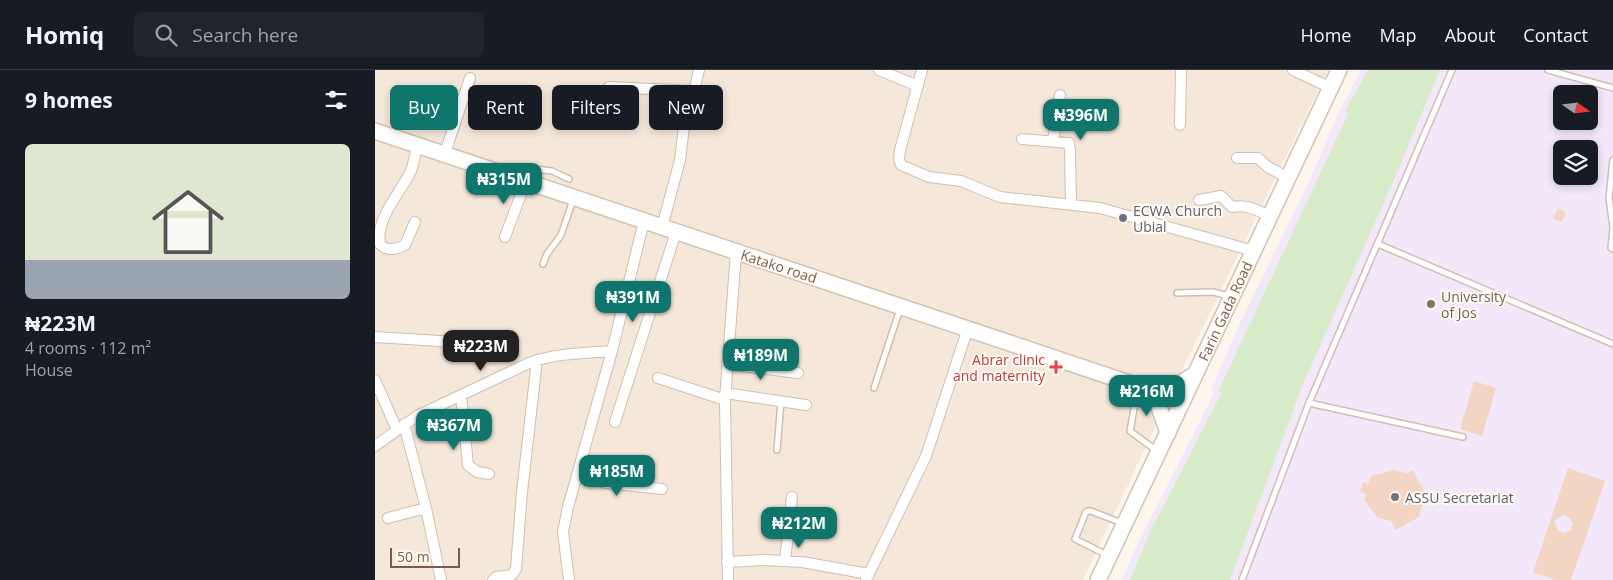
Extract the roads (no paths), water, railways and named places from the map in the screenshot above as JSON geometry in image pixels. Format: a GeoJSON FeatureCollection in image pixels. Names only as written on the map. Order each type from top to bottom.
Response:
{"type":"FeatureCollection","features":[{"type":"Feature","properties":{"kind":"street"},"geometry":{"type":"LineString","coordinates":[[695,85],[699,70]]}},
{"type":"Feature","properties":{"kind":"street"},"geometry":{"type":"LineString","coordinates":[[879,70],[918,86]]}},
{"type":"Feature","properties":{"kind":"street"},"geometry":{"type":"LineString","coordinates":[[922,70],[900,150],[899,160],[901,166],[929,178],[961,181],[1000,198],[1100,208],[1142,218],[1253,251]]}},
{"type":"Feature","properties":{"kind":"street"},"geometry":{"type":"LineString","coordinates":[[1181,70],[1181,125]]}},
{"type":"Feature","properties":{"kind":"street"},"geometry":{"type":"LineString","coordinates":[[1293,70],[1331,88]]}},
{"type":"Feature","properties":{"kind":"street","name":"Farin Gada Road"},"geometry":{"type":"LineString","coordinates":[[1099,580],[1339,70]]}},
{"type":"Feature","properties":{"kind":"street"},"geometry":{"type":"LineString","coordinates":[[445,153],[470,78]]}},
{"type":"Feature","properties":{"kind":"street"},"geometry":{"type":"LineString","coordinates":[[1053,141],[1060,95]]}},
{"type":"Feature","properties":{"kind":"street"},"geometry":{"type":"LineString","coordinates":[[615,422],[669,230],[683,130]]}},
{"type":"Feature","properties":{"kind":"street","name":"Katako road"},"geometry":{"type":"LineString","coordinates":[[375,131],[1183,401]]}},
{"type":"Feature","properties":{"kind":"street"},"geometry":{"type":"LineString","coordinates":[[1022,139],[1069,143],[1071,150],[1071,204]]}},
{"type":"Feature","properties":{"kind":"street"},"geometry":{"type":"LineString","coordinates":[[415,222],[405,245],[393,250],[382,247],[375,237],[375,226],[378,217],[410,172],[418,144]]}},
{"type":"Feature","properties":{"kind":"street"},"geometry":{"type":"LineString","coordinates":[[1237,158],[1258,158],[1268,167],[1288,178]]}},
{"type":"Feature","properties":{"kind":"street"},"geometry":{"type":"LineString","coordinates":[[505,237],[526,181]]}},
{"type":"Feature","properties":{"kind":"street"},"geometry":{"type":"LineString","coordinates":[[1199,200],[1221,196],[1232,207],[1247,206],[1271,216]]}},
{"type":"Feature","properties":{"kind":"street"},"geometry":{"type":"LineString","coordinates":[[569,580],[563,532],[568,507],[612,351],[644,221]]}},
{"type":"Feature","properties":{"kind":"street"},"geometry":{"type":"LineString","coordinates":[[728,580],[725,397],[736,252]]}},
{"type":"Feature","properties":{"kind":"street"},"geometry":{"type":"LineString","coordinates":[[727,562],[802,562],[867,577],[926,456],[968,328]]}},
{"type":"Feature","properties":{"kind":"street"},"geometry":{"type":"LineString","coordinates":[[375,337],[456,342]]}},
{"type":"Feature","properties":{"kind":"street"},"geometry":{"type":"LineString","coordinates":[[375,444],[400,427],[461,395],[537,360],[568,354],[612,351]]}},
{"type":"Feature","properties":{"kind":"street"},"geometry":{"type":"LineString","coordinates":[[493,580],[497,577],[512,575],[516,569],[522,492],[537,360]]}},
{"type":"Feature","properties":{"kind":"street"},"geometry":{"type":"LineString","coordinates":[[727,364],[798,373]]}},
{"type":"Feature","properties":{"kind":"street"},"geometry":{"type":"LineString","coordinates":[[1168,433],[1159,407],[1149,390],[1181,383],[1195,374]]}},
{"type":"Feature","properties":{"kind":"street"},"geometry":{"type":"LineString","coordinates":[[658,378],[725,397],[781,401],[805,405]]}},
{"type":"Feature","properties":{"kind":"street"},"geometry":{"type":"LineString","coordinates":[[375,380],[400,427],[426,508],[441,580]]}},
{"type":"Feature","properties":{"kind":"street"},"geometry":{"type":"LineString","coordinates":[[461,395],[468,465],[477,472],[489,474]]}},
{"type":"Feature","properties":{"kind":"street"},"geometry":{"type":"LineString","coordinates":[[577,475],[606,483],[662,489]]}},
{"type":"Feature","properties":{"kind":"street"},"geometry":{"type":"LineString","coordinates":[[785,561],[792,497]]}},
{"type":"Feature","properties":{"kind":"street"},"geometry":{"type":"LineString","coordinates":[[388,518],[426,508]]}},
{"type":"Feature","properties":{"kind":"lane"},"geometry":{"type":"LineString","coordinates":[[1242,580],[1309,403],[1452,70]]}},
{"type":"Feature","properties":{"kind":"lane"},"geometry":{"type":"LineString","coordinates":[[1548,70],[1613,88]]}},
{"type":"Feature","properties":{"kind":"lane"},"geometry":{"type":"LineString","coordinates":[[1613,160],[1609,198],[1613,228],[1611,248],[1613,248]]}},
{"type":"Feature","properties":{"kind":"lane"},"geometry":{"type":"LineString","coordinates":[[526,181],[528,173],[534,169],[552,172],[569,179]]}},
{"type":"Feature","properties":{"kind":"lane"},"geometry":{"type":"LineString","coordinates":[[543,264],[547,254],[561,235],[573,197]]}},
{"type":"Feature","properties":{"kind":"lane"},"geometry":{"type":"LineString","coordinates":[[1378,244],[1613,344]]}},
{"type":"Feature","properties":{"kind":"lane"},"geometry":{"type":"LineString","coordinates":[[1177,293],[1213,292],[1232,297]]}},
{"type":"Feature","properties":{"kind":"lane"},"geometry":{"type":"LineString","coordinates":[[874,388],[901,306]]}},
{"type":"Feature","properties":{"kind":"lane"},"geometry":{"type":"LineString","coordinates":[[1149,390],[1130,431],[1159,452]]}},
{"type":"Feature","properties":{"kind":"lane"},"geometry":{"type":"LineString","coordinates":[[777,450],[781,401]]}},
{"type":"Feature","properties":{"kind":"lane"},"geometry":{"type":"LineString","coordinates":[[1309,403],[1463,437]]}},
{"type":"Feature","properties":{"kind":"lane"},"geometry":{"type":"LineString","coordinates":[[1110,556],[1075,539],[1086,512],[1088,510],[1125,524]]}},
{"type":"Feature","properties":{"kind":"place","name":"ECWA Church Ubial"},"geometry":{"type":"Point","coordinates":[1123,218]}},
{"type":"Feature","properties":{"kind":"place","name":"University of Jos"},"geometry":{"type":"Point","coordinates":[1431,304]}},
{"type":"Feature","properties":{"kind":"place","name":"Abrar clinic and maternity"},"geometry":{"type":"Point","coordinates":[1056,367]}},
{"type":"Feature","properties":{"kind":"place","name":"ASSU Secretariat"},"geometry":{"type":"Point","coordinates":[1395,497]}}]}
